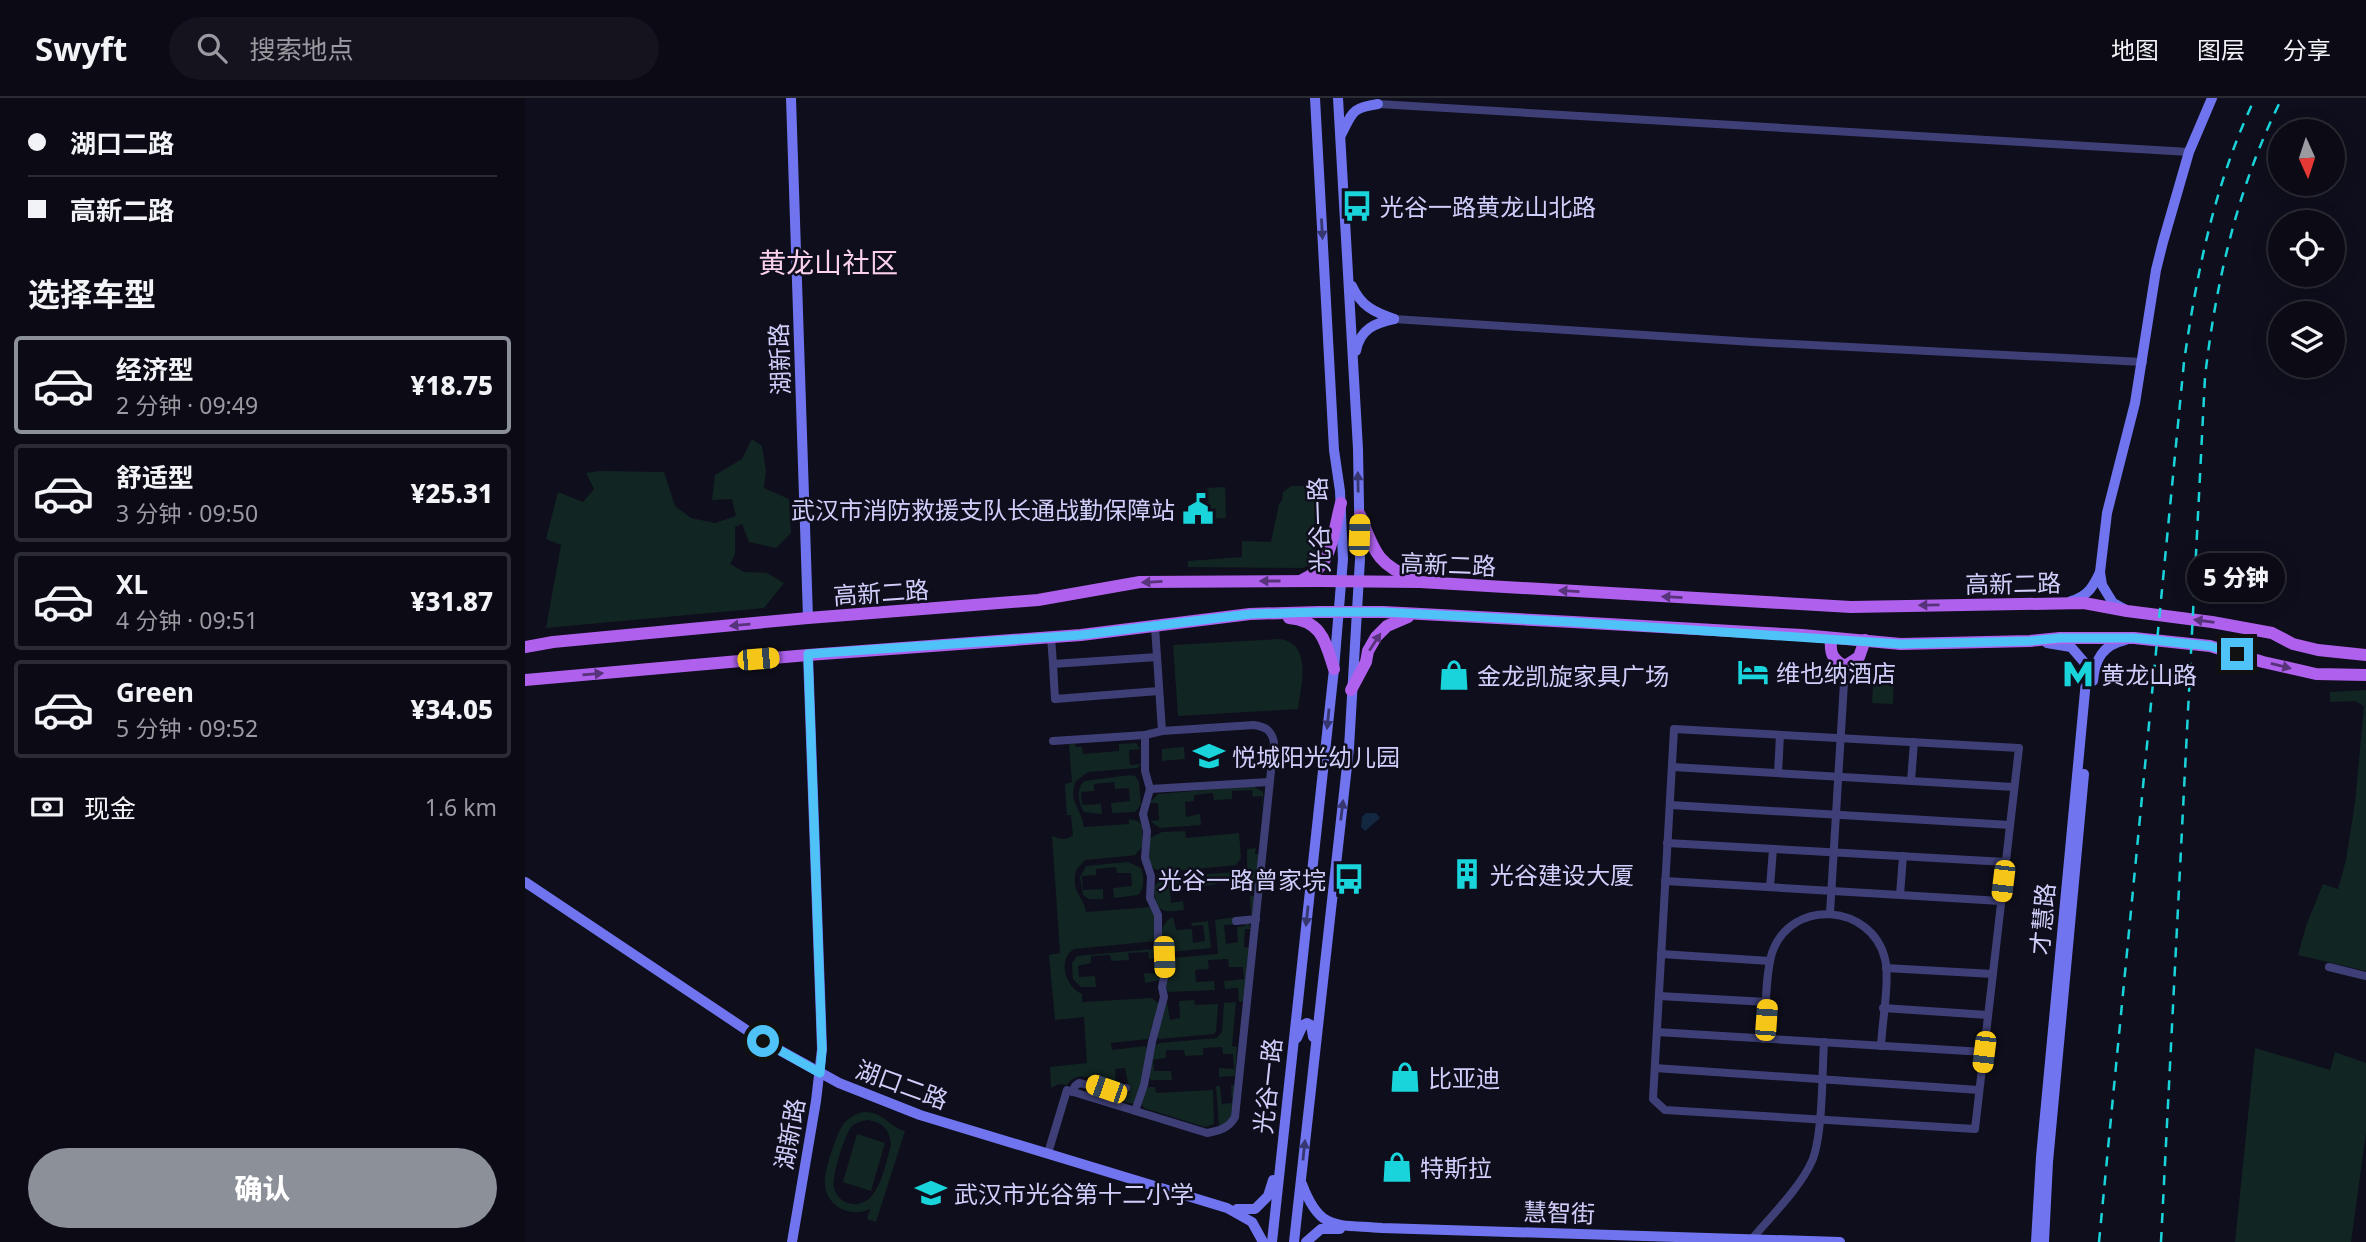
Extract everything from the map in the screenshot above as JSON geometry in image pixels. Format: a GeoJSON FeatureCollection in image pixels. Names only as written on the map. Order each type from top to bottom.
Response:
{"type":"FeatureCollection","features":[{"type":"Feature","properties":{"kind":"main road"},"geometry":{"type":"LineString","coordinates":[[1298,581],[1314,575],[1324,562],[1341,503]]}},
{"type":"Feature","properties":{"kind":"main road"},"geometry":{"type":"LineString","coordinates":[[1360,515],[1377,556],[1385,565],[1420,582]]}},
{"type":"Feature","properties":{"kind":"main road","name":"高新二路"},"geometry":{"type":"LineString","coordinates":[[525,647],[553,642],[808,618],[1038,600],[1140,582],[1360,581],[1420,582],[1822,606],[2084,603],[2272,633],[2293,644],[2318,650],[2366,655]]}},
{"type":"Feature","properties":{"kind":"main road","name":"高新二路"},"geometry":{"type":"LineString","coordinates":[[525,680],[808,654],[1051,637],[1250,614],[1339,612],[1418,614],[1924,644],[2060,638],[2134,638],[2210,646],[2316,674],[2366,675]]}},
{"type":"Feature","properties":{"kind":"main road"},"geometry":{"type":"LineString","coordinates":[[1250,614],[1300,619],[1314,627],[1324,638],[1334,669]]}},
{"type":"Feature","properties":{"kind":"main road"},"geometry":{"type":"LineString","coordinates":[[1351,690],[1376,637],[1398,620],[1418,614]]}},
{"type":"Feature","properties":{"kind":"main road"},"geometry":{"type":"LineString","coordinates":[[1831,638],[1831,655],[1845,666],[1859,657],[1865,640]]}},
{"type":"Feature","properties":{"kind":"street","name":"湖新路"},"geometry":{"type":"LineString","coordinates":[[791,98],[808,618]]}},
{"type":"Feature","properties":{"kind":"street","name":"光谷一路"},"geometry":{"type":"LineString","coordinates":[[1272,1242],[1334,669],[1343,559],[1341,503],[1334,450],[1315,98]]}},
{"type":"Feature","properties":{"kind":"street","name":"光谷一路"},"geometry":{"type":"LineString","coordinates":[[1294,1242],[1349,748],[1360,581],[1360,515],[1338,98]]}},
{"type":"Feature","properties":{"kind":"street"},"geometry":{"type":"LineString","coordinates":[[1355,98],[1378,104],[2189,152]]}},
{"type":"Feature","properties":{"kind":"street"},"geometry":{"type":"LineString","coordinates":[[2060,604],[2082,597],[2092,588],[2099,572],[2107,513],[2130,427],[2143,362],[2156,270],[2189,152],[2211,98]]}},
{"type":"Feature","properties":{"kind":"street"},"geometry":{"type":"LineString","coordinates":[[1340,137],[1352,112],[1359,107],[1378,104]]}},
{"type":"Feature","properties":{"kind":"street"},"geometry":{"type":"LineString","coordinates":[[1349,280],[1364,305],[1374,312],[1394,319]]}},
{"type":"Feature","properties":{"kind":"street"},"geometry":{"type":"LineString","coordinates":[[1353,364],[1357,343],[1364,331],[1375,323],[1394,319],[1767,343],[2143,362]]}},
{"type":"Feature","properties":{"kind":"street"},"geometry":{"type":"LineString","coordinates":[[2099,572],[2104,591],[2113,603],[2127,611]]}},
{"type":"Feature","properties":{"kind":"street"},"geometry":{"type":"LineString","coordinates":[[1155,627],[1162,731]]}},
{"type":"Feature","properties":{"kind":"street"},"geometry":{"type":"LineString","coordinates":[[1051,637],[1055,699],[1159,691]]}},
{"type":"Feature","properties":{"kind":"street","name":"才慧路"},"geometry":{"type":"LineString","coordinates":[[2044,1242],[2048,1162],[2093,672],[2106,647],[2134,638]]}},
{"type":"Feature","properties":{"kind":"street","name":"才慧路"},"geometry":{"type":"LineString","coordinates":[[2030,641],[2071,647],[2084,662],[2087,670],[2041,1157],[2036,1242]]}},
{"type":"Feature","properties":{"kind":"street","name":"湖新路"},"geometry":{"type":"LineString","coordinates":[[792,1242],[822,1049],[808,654]]}},
{"type":"Feature","properties":{"kind":"street"},"geometry":{"type":"LineString","coordinates":[[1053,664],[1157,657]]}},
{"type":"Feature","properties":{"kind":"street"},"geometry":{"type":"LineString","coordinates":[[1831,913],[1845,666]]}},
{"type":"Feature","properties":{"kind":"street"},"geometry":{"type":"LineString","coordinates":[[1048,1153],[1067,1090],[1207,1133],[1231,1124],[1235,1117],[1274,742],[1272,733],[1265,727],[1254,725],[1053,741]]}},
{"type":"Feature","properties":{"kind":"street"},"geometry":{"type":"LineString","coordinates":[[1674,729],[1841,738],[2019,748],[1975,1129],[1665,1110],[1653,1099],[1674,729]]}},
{"type":"Feature","properties":{"kind":"street"},"geometry":{"type":"LineString","coordinates":[[1135,1111],[1144,1085],[1164,997],[1162,987],[1165,973],[1164,957],[1158,946],[1158,915],[1150,898],[1151,876],[1145,858],[1147,831],[1143,814],[1150,789],[1145,771],[1145,735]]}},
{"type":"Feature","properties":{"kind":"street"},"geometry":{"type":"LineString","coordinates":[[1777,773],[1780,735]]}},
{"type":"Feature","properties":{"kind":"street"},"geometry":{"type":"LineString","coordinates":[[1911,781],[1914,742]]}},
{"type":"Feature","properties":{"kind":"street"},"geometry":{"type":"LineString","coordinates":[[1672,767],[2014,787]]}},
{"type":"Feature","properties":{"kind":"street"},"geometry":{"type":"LineString","coordinates":[[1150,789],[1269,782]]}},
{"type":"Feature","properties":{"kind":"street"},"geometry":{"type":"LineString","coordinates":[[1669,805],[2010,825]]}},
{"type":"Feature","properties":{"kind":"street"},"geometry":{"type":"LineString","coordinates":[[1667,843],[2006,862]]}},
{"type":"Feature","properties":{"kind":"street"},"geometry":{"type":"LineString","coordinates":[[1770,887],[1773,849]]}},
{"type":"Feature","properties":{"kind":"street"},"geometry":{"type":"LineString","coordinates":[[1900,895],[1903,856]]}},
{"type":"Feature","properties":{"kind":"street"},"geometry":{"type":"LineString","coordinates":[[1665,881],[2001,901]]}},
{"type":"Feature","properties":{"kind":"street","name":"湖口二路"},"geometry":{"type":"LineString","coordinates":[[525,882],[724,1016],[820,1073],[885,1103],[1227,1208]]}},
{"type":"Feature","properties":{"kind":"street"},"geometry":{"type":"LineString","coordinates":[[1764,1039],[1770,961],[1777,943],[1793,925],[1814,915],[1831,913],[1849,917],[1870,931],[1882,951],[1886,968],[1881,1045]]}},
{"type":"Feature","properties":{"kind":"street"},"geometry":{"type":"LineString","coordinates":[[1236,920],[1256,919]]}},
{"type":"Feature","properties":{"kind":"street"},"geometry":{"type":"LineString","coordinates":[[1661,954],[1770,961]]}},
{"type":"Feature","properties":{"kind":"street"},"geometry":{"type":"LineString","coordinates":[[2329,967],[2366,976]]}},
{"type":"Feature","properties":{"kind":"street"},"geometry":{"type":"LineString","coordinates":[[1886,968],[1993,974]]}},
{"type":"Feature","properties":{"kind":"street"},"geometry":{"type":"LineString","coordinates":[[1659,996],[1767,1002]]}},
{"type":"Feature","properties":{"kind":"street"},"geometry":{"type":"LineString","coordinates":[[1883,1008],[1988,1015]]}},
{"type":"Feature","properties":{"kind":"street"},"geometry":{"type":"LineString","coordinates":[[1291,1056],[1298,1034],[1307,1023],[1311,1026],[1315,1057]]}},
{"type":"Feature","properties":{"kind":"street"},"geometry":{"type":"LineString","coordinates":[[1657,1032],[1984,1052]]}},
{"type":"Feature","properties":{"kind":"street"},"geometry":{"type":"LineString","coordinates":[[1752,1239],[1808,1167],[1815,1149],[1824,1042]]}},
{"type":"Feature","properties":{"kind":"street"},"geometry":{"type":"LineString","coordinates":[[1655,1068],[1979,1090]]}},
{"type":"Feature","properties":{"kind":"street"},"geometry":{"type":"LineString","coordinates":[[1072,1092],[1079,1083],[1106,1089],[1126,1088]]}},
{"type":"Feature","properties":{"kind":"street"},"geometry":{"type":"LineString","coordinates":[[1227,1208],[1255,1209],[1263,1202],[1268,1196],[1280,1158]]}},
{"type":"Feature","properties":{"kind":"street","name":"慧智街"},"geometry":{"type":"LineString","coordinates":[[1301,1181],[1314,1211],[1327,1222],[1339,1224],[1382,1228],[1840,1242]]}},
{"type":"Feature","properties":{"kind":"street"},"geometry":{"type":"LineString","coordinates":[[1227,1208],[1252,1222],[1263,1242]]}},
{"type":"Feature","properties":{"kind":"street","name":"慧智街"},"geometry":{"type":"LineString","coordinates":[[1305,1242],[1316,1232],[1327,1229],[1695,1242]]}},
{"type":"Feature","properties":{"kind":"green space"},"geometry":{"type":"Polygon","coordinates":[[[752,439],[762,446],[766,470],[764,488],[789,499],[791,533],[776,548],[749,542],[742,524],[735,527],[735,554],[730,564],[744,572],[767,573],[784,583],[764,608],[546,628],[561,545],[546,539],[558,492],[583,502],[594,489],[586,473],[664,472],[675,506],[691,518],[715,523],[736,516],[732,499],[712,500],[715,475],[742,459],[752,439]]]}},
{"type":"Feature","properties":{"kind":"green space"},"geometry":{"type":"Polygon","coordinates":[[[1291,486],[1319,486],[1322,549],[1317,559],[1302,568],[1188,567],[1188,561],[1242,557],[1242,541],[1271,542],[1283,492],[1291,486]]]}},
{"type":"Feature","properties":{"kind":"green space"},"geometry":{"type":"Polygon","coordinates":[[[1225,487],[1226,518],[1208,519],[1207,488],[1225,487]]]}},
{"type":"Feature","properties":{"kind":"green space"},"geometry":{"type":"Polygon","coordinates":[[[1280,639],[1290,642],[1301,657],[1303,667],[1298,709],[1178,716],[1173,645],[1280,639]]]}},
{"type":"Feature","properties":{"kind":"green space"},"geometry":{"type":"Polygon","coordinates":[[[1874,669],[1894,670],[1893,704],[1872,703],[1874,669]]]}},
{"type":"Feature","properties":{"kind":"green space"},"geometry":{"type":"Polygon","coordinates":[[[2366,690],[2366,971],[2298,955],[2323,884],[2338,889],[2346,860],[2355,803],[2364,706],[2355,701],[2330,702],[2330,692],[2366,690]]]}},
{"type":"Feature","properties":{"kind":"green space"},"geometry":{"type":"Polygon","coordinates":[[[1136,743],[1140,749],[1129,750],[1130,765],[1141,764],[1137,768],[1088,772],[1076,781],[1073,795],[1084,827],[1129,824],[1129,819],[1138,821],[1142,826],[1142,847],[1135,855],[1085,860],[1076,870],[1075,884],[1086,912],[1152,907],[1156,941],[1074,949],[1065,966],[1065,973],[1071,985],[1082,994],[1082,1002],[1152,998],[1159,1004],[1148,1039],[1111,1043],[1112,1050],[1145,1046],[1148,1050],[1141,1084],[1134,1103],[1131,1103],[1119,1100],[1113,1094],[1130,1092],[1125,1068],[1115,1069],[1116,1084],[1077,1077],[1067,1085],[1059,1084],[1051,1088],[1050,1067],[1087,1063],[1084,1017],[1055,1020],[1049,955],[1060,953],[1052,836],[1063,839],[1073,835],[1071,815],[1067,815],[1065,784],[1072,782],[1069,744],[1082,747],[1083,754],[1119,751],[1119,744],[1136,743]]]}},
{"type":"Feature","properties":{"kind":"green space"},"geometry":{"type":"Polygon","coordinates":[[[1184,747],[1185,759],[1162,761],[1162,749],[1184,747]]]}},
{"type":"Feature","properties":{"kind":"green space"},"geometry":{"type":"Polygon","coordinates":[[[1135,776],[1139,782],[1141,805],[1135,812],[1112,813],[1111,803],[1130,801],[1129,788],[1115,789],[1114,782],[1094,784],[1094,791],[1081,792],[1082,805],[1101,804],[1102,814],[1084,812],[1079,796],[1084,781],[1135,776]]]}},
{"type":"Feature","properties":{"kind":"green space"},"geometry":{"type":"Polygon","coordinates":[[[1253,786],[1263,792],[1263,811],[1262,796],[1253,797],[1252,790],[1232,791],[1232,799],[1214,800],[1213,793],[1194,795],[1194,801],[1185,802],[1186,817],[1200,814],[1201,825],[1160,828],[1150,821],[1159,820],[1158,803],[1149,803],[1158,794],[1253,786]]]}},
{"type":"Feature","properties":{"kind":"green space"},"geometry":{"type":"Polygon","coordinates":[[[1185,831],[1186,838],[1239,833],[1241,858],[1236,865],[1166,872],[1154,869],[1149,862],[1150,838],[1162,832],[1185,831]]]}},
{"type":"Feature","properties":{"kind":"green space"},"geometry":{"type":"Polygon","coordinates":[[[1256,848],[1255,854],[1259,854],[1253,914],[1251,915],[1250,896],[1254,896],[1253,882],[1244,883],[1243,877],[1217,879],[1217,884],[1200,887],[1199,880],[1179,881],[1179,887],[1170,888],[1171,903],[1183,901],[1184,910],[1165,911],[1158,906],[1154,888],[1161,878],[1247,871],[1247,849],[1256,848]]]}},
{"type":"Feature","properties":{"kind":"green space"},"geometry":{"type":"Polygon","coordinates":[[[1128,862],[1141,868],[1143,882],[1138,895],[1114,898],[1113,888],[1132,886],[1131,873],[1117,873],[1116,867],[1096,869],[1096,875],[1082,876],[1083,890],[1103,889],[1103,899],[1089,899],[1083,895],[1080,877],[1086,866],[1128,862]]]}},
{"type":"Feature","properties":{"kind":"green space"},"geometry":{"type":"Polygon","coordinates":[[[1173,917],[1176,930],[1192,929],[1193,943],[1205,941],[1203,925],[1192,926],[1191,923],[1208,921],[1211,948],[1170,952],[1163,944],[1161,934],[1165,924],[1173,917]]]}},
{"type":"Feature","properties":{"kind":"green space"},"geometry":{"type":"Polygon","coordinates":[[[1235,917],[1236,924],[1224,925],[1226,944],[1238,942],[1237,927],[1245,926],[1244,923],[1249,924],[1251,929],[1245,929],[1244,947],[1250,948],[1245,1001],[1239,1002],[1238,988],[1225,989],[1224,981],[1244,979],[1243,967],[1229,967],[1228,959],[1208,960],[1209,969],[1195,970],[1196,982],[1214,981],[1215,990],[1168,992],[1166,986],[1170,958],[1218,954],[1215,920],[1235,917]]]}},
{"type":"Feature","properties":{"kind":"green space"},"geometry":{"type":"Polygon","coordinates":[[[1154,949],[1160,954],[1160,980],[1145,983],[1144,973],[1159,974],[1158,959],[1149,959],[1148,952],[1128,953],[1129,960],[1111,961],[1110,955],[1091,956],[1091,963],[1078,966],[1079,977],[1095,976],[1096,987],[1081,987],[1073,979],[1072,963],[1077,956],[1154,949]]]}},
{"type":"Feature","properties":{"kind":"green space"},"geometry":{"type":"Polygon","coordinates":[[[1194,1000],[1195,1005],[1218,1004],[1214,1034],[1159,1039],[1157,1037],[1167,1002],[1170,1020],[1180,1018],[1179,1001],[1194,1000]]]}},
{"type":"Feature","properties":{"kind":"green space"},"geometry":{"type":"Polygon","coordinates":[[[1236,1002],[1232,1046],[1237,1047],[1235,1076],[1219,1077],[1219,1068],[1234,1069],[1233,1054],[1223,1054],[1222,1047],[1203,1048],[1203,1055],[1185,1056],[1184,1050],[1166,1050],[1166,1058],[1153,1060],[1154,1071],[1171,1071],[1172,1080],[1151,1080],[1149,1077],[1155,1045],[1217,1038],[1222,1032],[1224,1003],[1236,1002]]]}},
{"type":"Feature","properties":{"kind":"green space"},"geometry":{"type":"Polygon","coordinates":[[[2255,1048],[2330,1070],[2335,1052],[2366,1063],[2366,1133],[2351,1242],[2235,1242],[2255,1048]]]}},
{"type":"Feature","properties":{"kind":"green space"},"geometry":{"type":"Polygon","coordinates":[[[1231,1085],[1235,1085],[1233,1116],[1230,1122],[1219,1126],[1216,1086],[1220,1086],[1222,1104],[1232,1103],[1231,1085]]]}},
{"type":"Feature","properties":{"kind":"green space"},"geometry":{"type":"Polygon","coordinates":[[[1155,1087],[1156,1093],[1213,1090],[1214,1124],[1205,1127],[1144,1108],[1141,1103],[1145,1090],[1155,1087]]]}},
{"type":"Feature","properties":{"kind":"green space"},"geometry":{"type":"Polygon","coordinates":[[[863,1112],[876,1114],[905,1131],[876,1222],[867,1219],[870,1209],[855,1212],[835,1205],[825,1185],[828,1162],[841,1128],[853,1116],[863,1112]],[[863,1121],[852,1126],[839,1156],[834,1188],[839,1197],[848,1203],[867,1201],[879,1185],[886,1164],[891,1145],[889,1135],[884,1127],[872,1121],[863,1121]]]}},
{"type":"Feature","properties":{"kind":"green space"},"geometry":{"type":"Polygon","coordinates":[[[857,1134],[885,1143],[871,1191],[843,1182],[857,1134]]]}},
{"type":"Feature","properties":{"kind":"water"},"geometry":{"type":"Polygon","coordinates":[[[1366,813],[1376,813],[1380,818],[1365,831],[1361,827],[1362,817],[1366,813]]]}},
{"type":"Feature","properties":{"kind":"railway"},"geometry":{"type":"LineString","coordinates":[[2099,1242],[2184,362],[2209,227],[2229,162],[2255,98]]}},
{"type":"Feature","properties":{"kind":"railway"},"geometry":{"type":"LineString","coordinates":[[2161,1242],[2205,377],[2215,305],[2231,234],[2253,165],[2282,98]]}},
{"type":"Feature","properties":{"kind":"place","name":"光谷一路黄龙山北路"},"geometry":{"type":"Point","coordinates":[1357,206]}},
{"type":"Feature","properties":{"kind":"place","name":"武汉市消防救援支队长通战勤保障站"},"geometry":{"type":"Point","coordinates":[1198,509]}},
{"type":"Feature","properties":{"kind":"place","name":"维也纳酒店"},"geometry":{"type":"Point","coordinates":[1753,672]}},
{"type":"Feature","properties":{"kind":"place","name":"黄龙山路"},"geometry":{"type":"Point","coordinates":[2078,674]}},
{"type":"Feature","properties":{"kind":"place","name":"金龙凯旋家具广场"},"geometry":{"type":"Point","coordinates":[1454,675]}},
{"type":"Feature","properties":{"kind":"place","name":"悦城阳光幼儿园"},"geometry":{"type":"Point","coordinates":[1209,756]}},
{"type":"Feature","properties":{"kind":"place","name":"光谷建设大厦"},"geometry":{"type":"Point","coordinates":[1467,874]}},
{"type":"Feature","properties":{"kind":"place","name":"光谷一路曾家垸"},"geometry":{"type":"Point","coordinates":[1349,879]}},
{"type":"Feature","properties":{"kind":"place","name":"比亚迪"},"geometry":{"type":"Point","coordinates":[1405,1077]}},
{"type":"Feature","properties":{"kind":"place","name":"特斯拉"},"geometry":{"type":"Point","coordinates":[1397,1167]}},
{"type":"Feature","properties":{"kind":"place","name":"武汉市光谷第十二小学"},"geometry":{"type":"Point","coordinates":[931,1193]}},
{"type":"Feature","properties":{"kind":"district","name":"黄龙山社区"},"geometry":{"type":"Point","coordinates":[828,262]}},
{"type":"Feature","properties":{"kind":"route"},"geometry":{"type":"LineString","coordinates":[[763,1041],[820,1073],[822,1049],[808,654],[1081,635],[1250,614],[1319,612],[1383,612],[1573,622],[1802,635],[1901,644],[2134,638],[2210,646],[2237,654]]}}]}
